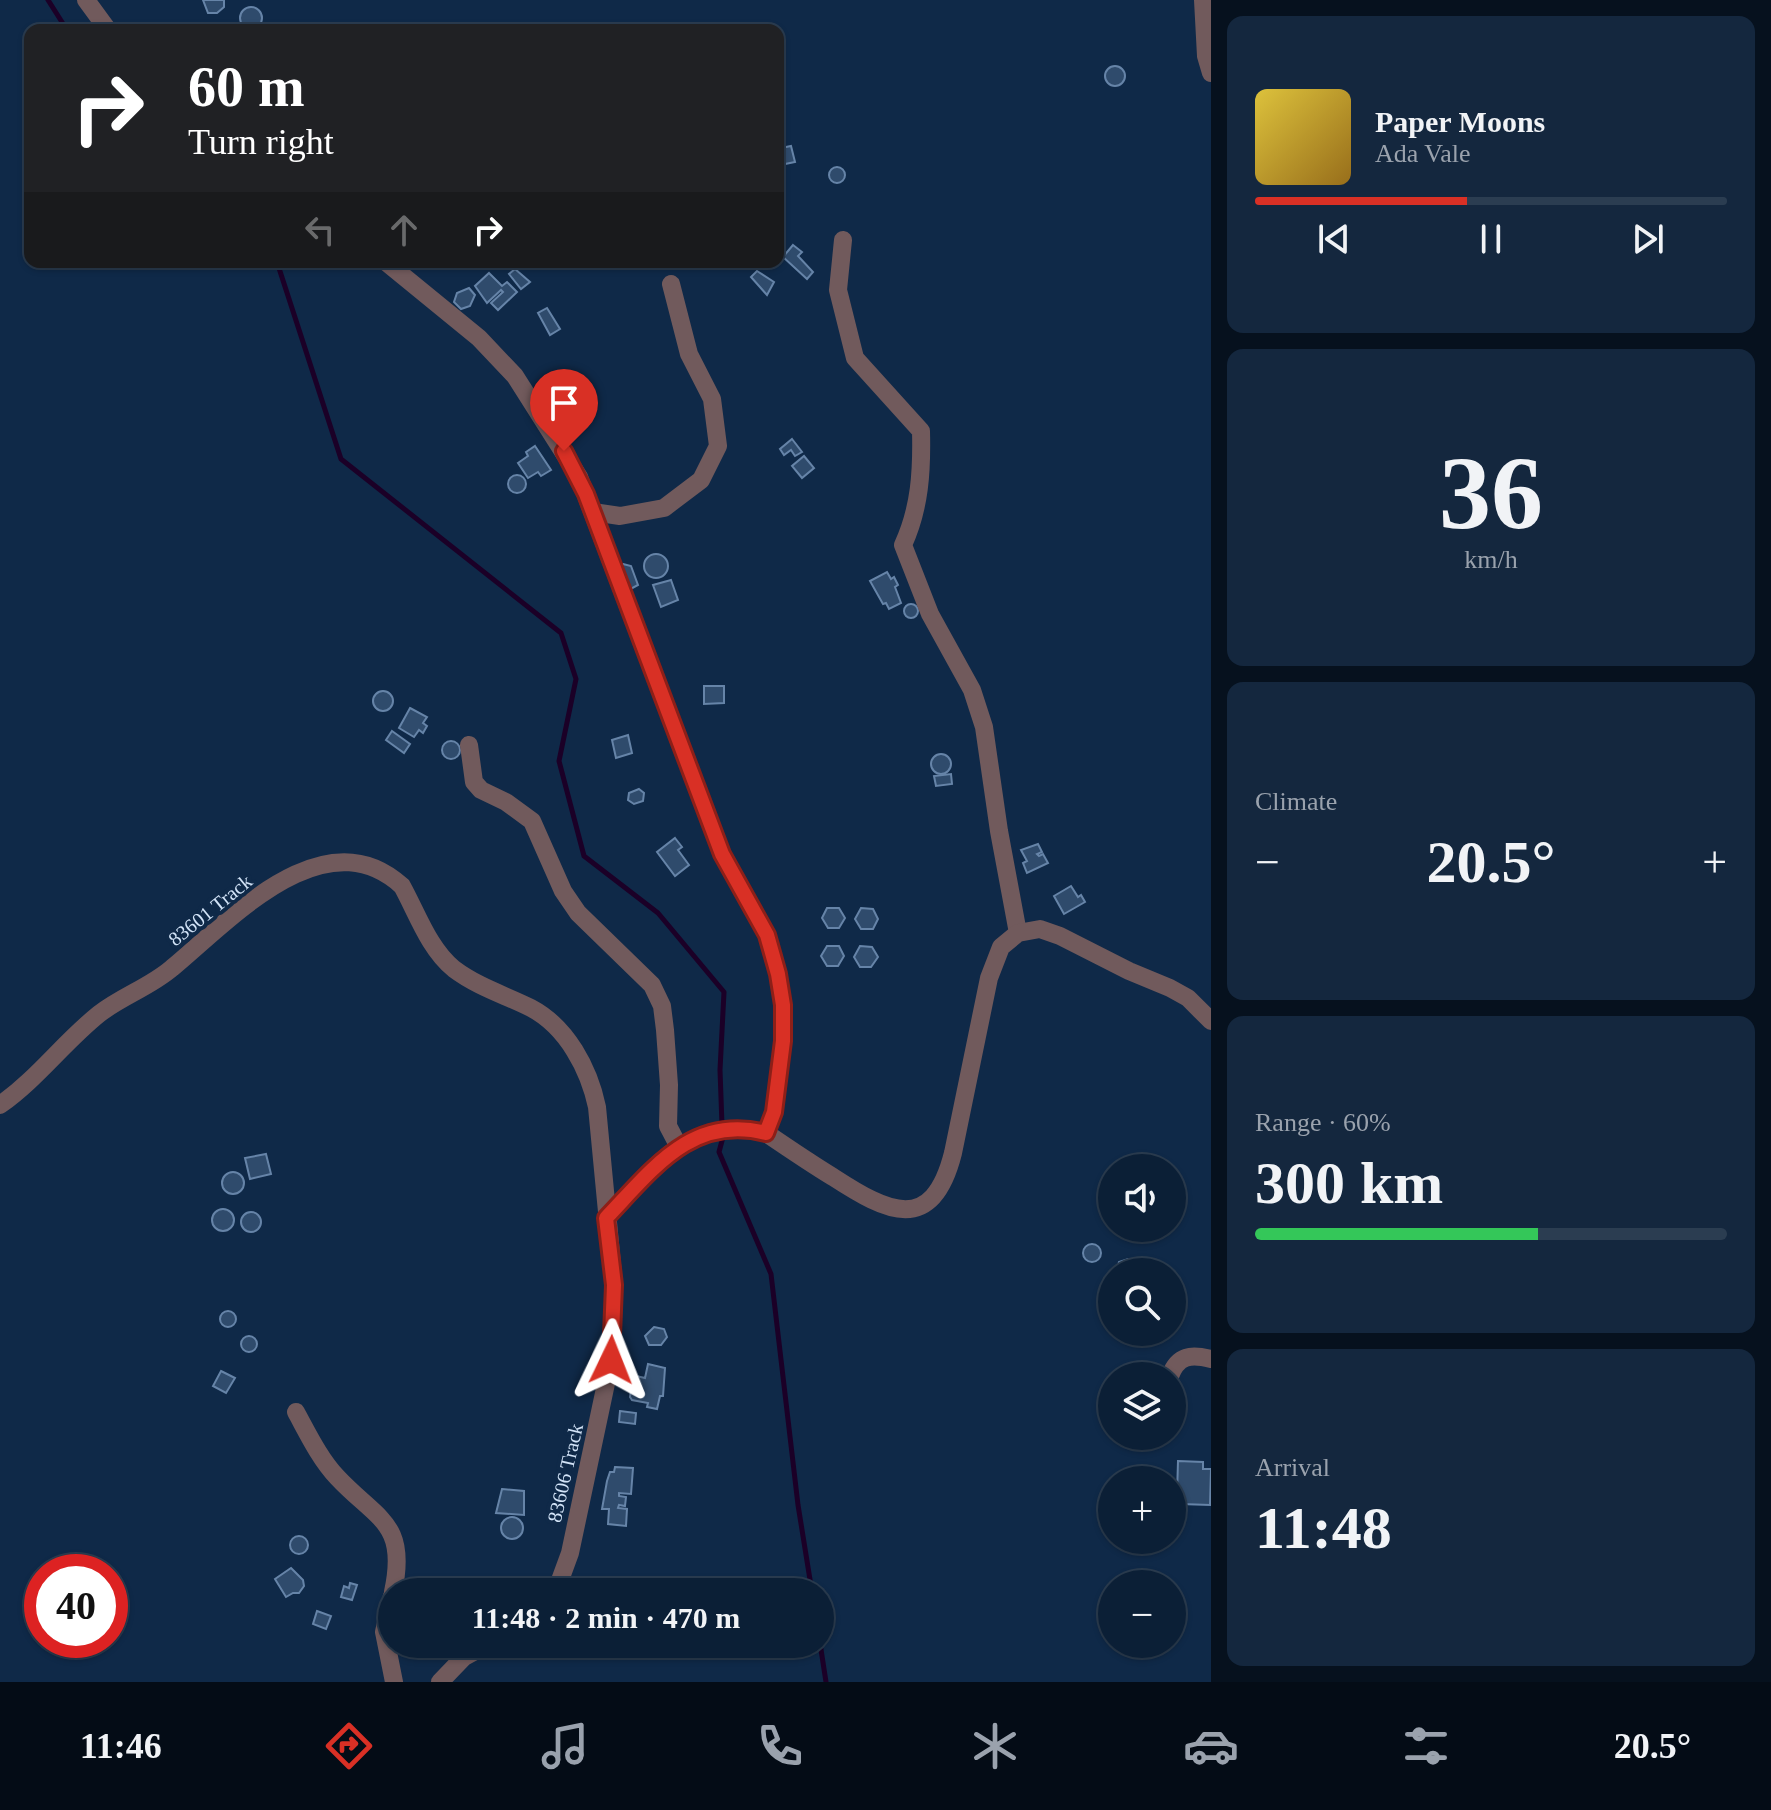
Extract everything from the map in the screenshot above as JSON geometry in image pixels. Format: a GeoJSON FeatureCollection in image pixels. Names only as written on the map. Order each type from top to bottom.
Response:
{"type":"FeatureCollection","features":[{"type":"Feature","properties":{"kind":"street"},"geometry":{"type":"LineString","coordinates":[[86,0],[104,24]]}},
{"type":"Feature","properties":{"kind":"street"},"geometry":{"type":"LineString","coordinates":[[1203,0],[1206,56],[1211,73]]}},
{"type":"Feature","properties":{"kind":"street"},"geometry":{"type":"LineString","coordinates":[[843,240],[838,290],[855,358],[921,431],[922,473],[912,525],[903,545],[930,614],[972,690],[984,727],[1018,933]]}},
{"type":"Feature","properties":{"kind":"street"},"geometry":{"type":"LineString","coordinates":[[393,268],[479,338],[515,376],[579,477],[722,854],[767,935],[783,1005],[783,1041],[774,1112],[766,1133]]}},
{"type":"Feature","properties":{"kind":"street"},"geometry":{"type":"LineString","coordinates":[[593,512],[620,516],[664,508],[701,480],[718,446],[712,399],[689,354],[671,284]]}},
{"type":"Feature","properties":{"kind":"street"},"geometry":{"type":"LineString","coordinates":[[469,745],[474,782],[481,790],[517,809],[532,821],[563,891],[578,913],[652,985],[662,1006],[665,1030],[668,1126],[679,1147]]}},
{"type":"Feature","properties":{"kind":"street","name":"83601 Track"},"geometry":{"type":"LineString","coordinates":[[0,1105],[25,1087],[99,1014],[168,972],[244,904],[301,870],[337,864],[370,866],[402,886],[438,954],[454,969],[496,994],[531,1008],[551,1021],[567,1037],[592,1085],[597,1107],[606,1218]]}},
{"type":"Feature","properties":{"kind":"street"},"geometry":{"type":"LineString","coordinates":[[606,1218],[679,1147],[700,1134],[725,1128],[747,1128],[766,1133],[870,1202],[905,1209],[916,1207],[935,1196],[950,1162],[989,978],[1001,947],[1018,933],[1040,929],[1060,936],[1188,998],[1211,1021]]}},
{"type":"Feature","properties":{"kind":"street","name":"83606 Track"},"geometry":{"type":"LineString","coordinates":[[561,1578],[570,1553],[611,1360],[614,1285],[606,1218]]}},
{"type":"Feature","properties":{"kind":"street"},"geometry":{"type":"LineString","coordinates":[[1178,1362],[1197,1356],[1211,1359]]}},
{"type":"Feature","properties":{"kind":"street"},"geometry":{"type":"LineString","coordinates":[[296,1412],[335,1475],[390,1529],[398,1560],[395,1578]]}},
{"type":"Feature","properties":{"kind":"street"},"geometry":{"type":"LineString","coordinates":[[389,1658],[394,1682]]}},
{"type":"Feature","properties":{"kind":"street"},"geometry":{"type":"LineString","coordinates":[[440,1682],[463,1658]]}},
{"type":"Feature","properties":{"kind":"building"},"geometry":{"type":"Polygon","coordinates":[[[203,0],[224,0],[224,7],[217,13],[208,13],[203,0]]]}},
{"type":"Feature","properties":{"kind":"building"},"geometry":{"type":"Polygon","coordinates":[[[247,8],[255,8],[261,14],[260,24],[241,22],[241,14],[247,8]]]}},
{"type":"Feature","properties":{"kind":"building"},"geometry":{"type":"Polygon","coordinates":[[[1115,66],[1122,69],[1125,76],[1122,83],[1115,86],[1108,83],[1105,76],[1108,69],[1115,66]]]}},
{"type":"Feature","properties":{"kind":"building"},"geometry":{"type":"Polygon","coordinates":[[[791,146],[795,162],[785,164],[784,147],[791,146]]]}},
{"type":"Feature","properties":{"kind":"building"},"geometry":{"type":"Polygon","coordinates":[[[834,167],[840,167],[845,175],[843,181],[834,183],[829,178],[829,172],[834,167]]]}},
{"type":"Feature","properties":{"kind":"building"},"geometry":{"type":"Polygon","coordinates":[[[793,245],[802,252],[798,256],[813,272],[807,279],[784,256],[793,245]]]}},
{"type":"Feature","properties":{"kind":"building"},"geometry":{"type":"Polygon","coordinates":[[[515,269],[530,282],[521,289],[509,274],[515,269]]]}},
{"type":"Feature","properties":{"kind":"building"},"geometry":{"type":"Polygon","coordinates":[[[757,271],[774,282],[767,295],[751,277],[757,271]]]}},
{"type":"Feature","properties":{"kind":"building"},"geometry":{"type":"Polygon","coordinates":[[[489,273],[502,286],[507,282],[517,292],[498,310],[491,303],[503,292],[501,290],[487,303],[475,286],[489,273]]]}},
{"type":"Feature","properties":{"kind":"building"},"geometry":{"type":"Polygon","coordinates":[[[469,288],[475,295],[470,306],[461,309],[454,302],[457,293],[469,288]]]}},
{"type":"Feature","properties":{"kind":"building"},"geometry":{"type":"Polygon","coordinates":[[[547,308],[560,329],[550,335],[538,313],[547,308]]]}},
{"type":"Feature","properties":{"kind":"building"},"geometry":{"type":"Polygon","coordinates":[[[792,439],[802,452],[795,456],[791,450],[784,455],[780,449],[792,439]]]}},
{"type":"Feature","properties":{"kind":"building"},"geometry":{"type":"Polygon","coordinates":[[[535,446],[551,470],[528,478],[518,463],[535,446]]]}},
{"type":"Feature","properties":{"kind":"building"},"geometry":{"type":"Polygon","coordinates":[[[804,456],[814,468],[802,478],[792,466],[804,456]]]}},
{"type":"Feature","properties":{"kind":"building"},"geometry":{"type":"Polygon","coordinates":[[[517,475],[526,484],[517,493],[508,484],[517,475]]]}},
{"type":"Feature","properties":{"kind":"building"},"geometry":{"type":"Polygon","coordinates":[[[656,554],[665,557],[668,566],[665,575],[656,578],[647,575],[644,566],[647,557],[656,554]]]}},
{"type":"Feature","properties":{"kind":"building"},"geometry":{"type":"Polygon","coordinates":[[[619,566],[631,566],[638,585],[627,591],[619,566]]]}},
{"type":"Feature","properties":{"kind":"building"},"geometry":{"type":"Polygon","coordinates":[[[887,572],[898,585],[895,587],[901,603],[889,609],[870,581],[887,572]]]}},
{"type":"Feature","properties":{"kind":"building"},"geometry":{"type":"Polygon","coordinates":[[[671,580],[678,600],[661,607],[653,585],[671,580]]]}},
{"type":"Feature","properties":{"kind":"building"},"geometry":{"type":"Polygon","coordinates":[[[911,604],[918,611],[911,618],[904,611],[911,604]]]}},
{"type":"Feature","properties":{"kind":"building"},"geometry":{"type":"Polygon","coordinates":[[[704,686],[724,686],[724,703],[704,704],[704,686]]]}},
{"type":"Feature","properties":{"kind":"building"},"geometry":{"type":"Polygon","coordinates":[[[383,691],[390,694],[393,701],[390,708],[383,711],[376,708],[373,701],[376,694],[383,691]]]}},
{"type":"Feature","properties":{"kind":"building"},"geometry":{"type":"Polygon","coordinates":[[[410,708],[427,717],[423,723],[427,726],[423,733],[419,730],[414,737],[399,728],[410,708]]]}},
{"type":"Feature","properties":{"kind":"building"},"geometry":{"type":"Polygon","coordinates":[[[392,731],[410,744],[404,753],[386,740],[392,731]]]}},
{"type":"Feature","properties":{"kind":"building"},"geometry":{"type":"Polygon","coordinates":[[[628,735],[632,753],[616,758],[612,740],[628,735]]]}},
{"type":"Feature","properties":{"kind":"building"},"geometry":{"type":"Polygon","coordinates":[[[451,741],[460,750],[451,759],[442,750],[451,741]]]}},
{"type":"Feature","properties":{"kind":"building"},"geometry":{"type":"Polygon","coordinates":[[[937,754],[945,754],[951,764],[945,774],[937,774],[931,768],[931,760],[937,754]]]}},
{"type":"Feature","properties":{"kind":"building"},"geometry":{"type":"Polygon","coordinates":[[[951,774],[952,784],[936,786],[934,776],[951,774]]]}},
{"type":"Feature","properties":{"kind":"building"},"geometry":{"type":"Polygon","coordinates":[[[639,789],[644,793],[643,801],[634,804],[628,800],[629,793],[639,789]]]}},
{"type":"Feature","properties":{"kind":"building"},"geometry":{"type":"Polygon","coordinates":[[[675,838],[682,847],[678,850],[689,865],[675,876],[657,852],[675,838]]]}},
{"type":"Feature","properties":{"kind":"building"},"geometry":{"type":"Polygon","coordinates":[[[1038,844],[1042,852],[1037,854],[1043,854],[1048,863],[1027,873],[1023,863],[1027,861],[1021,850],[1038,844]]]}},
{"type":"Feature","properties":{"kind":"building"},"geometry":{"type":"Polygon","coordinates":[[[1071,886],[1085,902],[1064,914],[1054,896],[1071,886]]]}},
{"type":"Feature","properties":{"kind":"building"},"geometry":{"type":"Polygon","coordinates":[[[827,908],[839,908],[845,918],[839,928],[828,928],[822,918],[827,908]]]}},
{"type":"Feature","properties":{"kind":"building"},"geometry":{"type":"Polygon","coordinates":[[[861,908],[873,909],[878,919],[873,929],[861,929],[855,919],[861,908]]]}},
{"type":"Feature","properties":{"kind":"building"},"geometry":{"type":"Polygon","coordinates":[[[827,946],[839,946],[844,956],[838,966],[827,966],[821,956],[827,946]]]}},
{"type":"Feature","properties":{"kind":"building"},"geometry":{"type":"Polygon","coordinates":[[[860,946],[872,947],[878,957],[871,967],[860,967],[854,957],[860,946]]]}},
{"type":"Feature","properties":{"kind":"building"},"geometry":{"type":"Polygon","coordinates":[[[266,1154],[271,1174],[250,1179],[245,1158],[266,1154]]]}},
{"type":"Feature","properties":{"kind":"building"},"geometry":{"type":"Polygon","coordinates":[[[233,1172],[244,1183],[233,1194],[222,1183],[233,1172]]]}},
{"type":"Feature","properties":{"kind":"building"},"geometry":{"type":"Polygon","coordinates":[[[219,1209],[227,1209],[234,1220],[227,1231],[219,1231],[212,1224],[212,1216],[219,1209]]]}},
{"type":"Feature","properties":{"kind":"building"},"geometry":{"type":"Polygon","coordinates":[[[247,1212],[255,1212],[261,1222],[255,1232],[247,1232],[241,1226],[241,1218],[247,1212]]]}},
{"type":"Feature","properties":{"kind":"building"},"geometry":{"type":"Polygon","coordinates":[[[1092,1244],[1100,1250],[1099,1258],[1092,1262],[1083,1253],[1092,1244]]]}},
{"type":"Feature","properties":{"kind":"building"},"geometry":{"type":"Polygon","coordinates":[[[225,1311],[231,1311],[236,1319],[234,1325],[225,1327],[220,1322],[220,1316],[225,1311]]]}},
{"type":"Feature","properties":{"kind":"building"},"geometry":{"type":"Polygon","coordinates":[[[654,1327],[664,1329],[667,1337],[661,1345],[649,1345],[645,1336],[654,1327]]]}},
{"type":"Feature","properties":{"kind":"building"},"geometry":{"type":"Polygon","coordinates":[[[249,1336],[257,1344],[249,1352],[241,1344],[249,1336]]]}},
{"type":"Feature","properties":{"kind":"building"},"geometry":{"type":"Polygon","coordinates":[[[648,1364],[665,1368],[663,1396],[660,1396],[657,1409],[647,1407],[648,1403],[632,1400],[631,1389],[624,1388],[627,1374],[645,1378],[648,1364]]]}},
{"type":"Feature","properties":{"kind":"building"},"geometry":{"type":"Polygon","coordinates":[[[221,1371],[235,1378],[226,1393],[213,1386],[221,1371]]]}},
{"type":"Feature","properties":{"kind":"building"},"geometry":{"type":"Polygon","coordinates":[[[620,1411],[636,1413],[635,1424],[619,1422],[620,1411]]]}},
{"type":"Feature","properties":{"kind":"building"},"geometry":{"type":"Polygon","coordinates":[[[1178,1461],[1203,1462],[1203,1469],[1211,1469],[1210,1505],[1186,1504],[1186,1466],[1178,1466],[1178,1461]]]}},
{"type":"Feature","properties":{"kind":"building"},"geometry":{"type":"Polygon","coordinates":[[[615,1467],[633,1468],[631,1494],[619,1493],[619,1496],[626,1497],[625,1506],[619,1505],[618,1508],[627,1509],[626,1526],[608,1524],[609,1509],[602,1509],[607,1481],[615,1467]]]}},
{"type":"Feature","properties":{"kind":"building"},"geometry":{"type":"Polygon","coordinates":[[[502,1489],[524,1491],[524,1515],[496,1513],[502,1489]]]}},
{"type":"Feature","properties":{"kind":"building"},"geometry":{"type":"Polygon","coordinates":[[[512,1517],[523,1528],[512,1539],[501,1528],[512,1517]]]}},
{"type":"Feature","properties":{"kind":"building"},"geometry":{"type":"Polygon","coordinates":[[[299,1536],[308,1545],[299,1554],[290,1545],[299,1536]]]}},
{"type":"Feature","properties":{"kind":"building"},"geometry":{"type":"Polygon","coordinates":[[[291,1568],[303,1580],[304,1586],[299,1593],[286,1597],[275,1579],[291,1568]]]}},
{"type":"Feature","properties":{"kind":"building"},"geometry":{"type":"Polygon","coordinates":[[[350,1583],[357,1585],[352,1600],[341,1597],[344,1586],[349,1588],[350,1583]]]}},
{"type":"Feature","properties":{"kind":"building"},"geometry":{"type":"Polygon","coordinates":[[[317,1611],[331,1616],[326,1629],[313,1624],[317,1611]]]}},
{"type":"Feature","properties":{"kind":"waterway"},"geometry":{"type":"LineString","coordinates":[[48,0],[63,24]]}},
{"type":"Feature","properties":{"kind":"waterway"},"geometry":{"type":"LineString","coordinates":[[279,268],[341,459],[561,633],[576,679],[559,761],[584,856],[658,913],[724,992],[720,1070],[722,1125]]}},
{"type":"Feature","properties":{"kind":"waterway"},"geometry":{"type":"LineString","coordinates":[[723,1137],[719,1152],[771,1274],[798,1505],[810,1578]]}},
{"type":"Feature","properties":{"kind":"waterway"},"geometry":{"type":"LineString","coordinates":[[822,1658],[826,1682]]}},
{"type":"Feature","properties":{"kind":"route"},"geometry":{"type":"LineString","coordinates":[[564,451],[586,494],[722,854],[767,935],[783,1005],[783,1041],[774,1112],[766,1133],[747,1128],[725,1128],[700,1134],[679,1147],[652,1171],[606,1218],[614,1285],[611,1360]]}}]}
